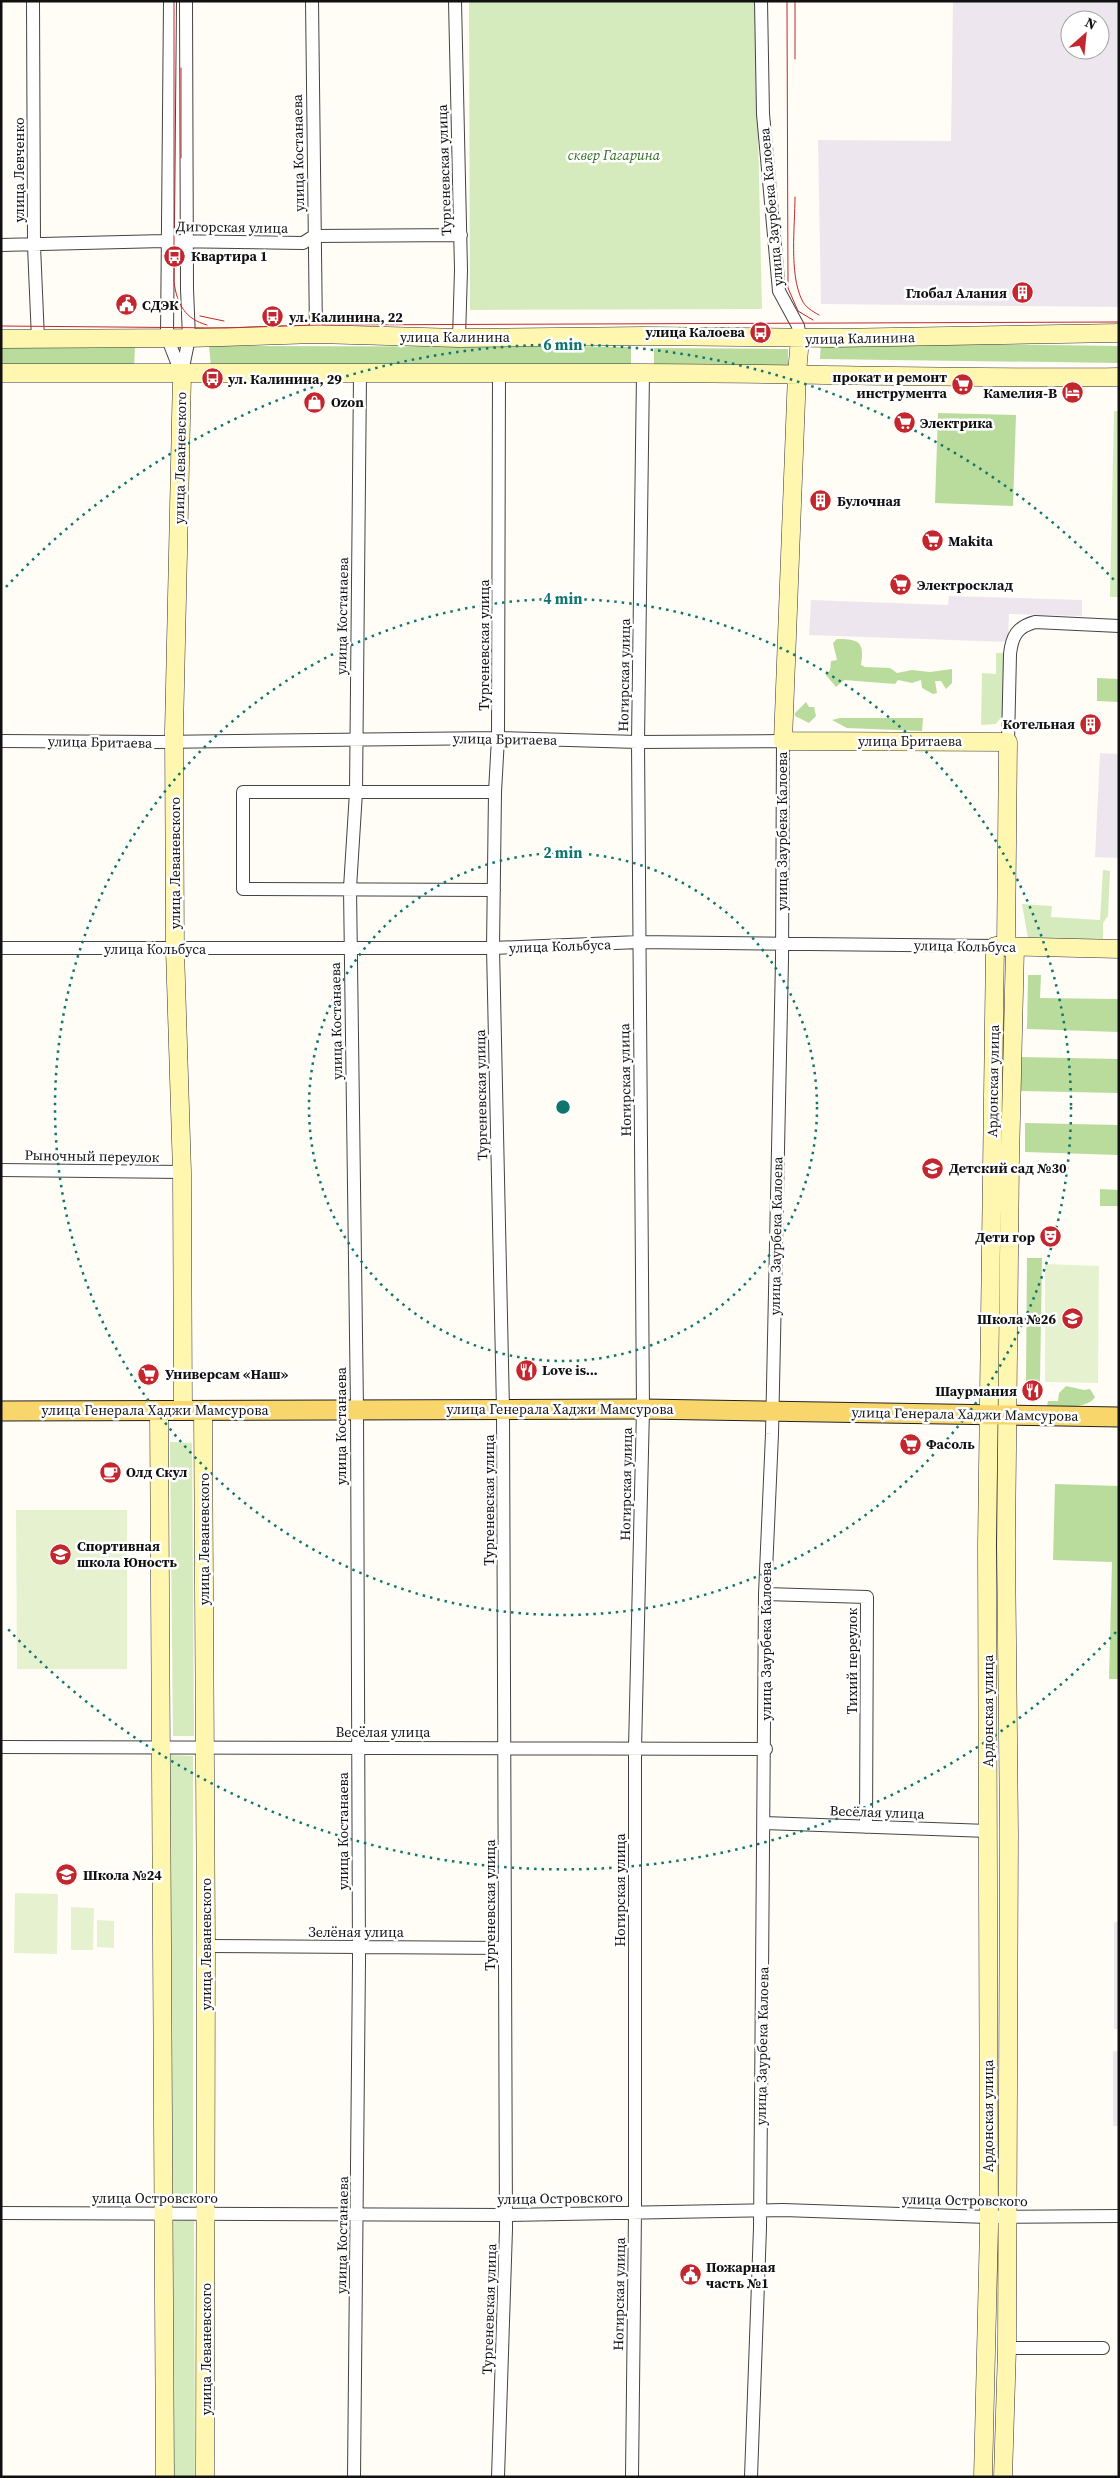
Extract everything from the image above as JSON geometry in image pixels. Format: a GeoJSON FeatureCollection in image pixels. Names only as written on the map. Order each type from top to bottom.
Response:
{"type":"FeatureCollection","features":[{"type":"Feature","properties":{"kind":"main road","name":"улица Генерала Хаджи Мамсурова"},"geometry":{"type":"LineString","coordinates":[[1,1411],[159,1412],[503,1408],[772,1410],[1119,1417]]}},
{"type":"Feature","properties":{"kind":"street","name":"улица Левченко"},"geometry":{"type":"LineString","coordinates":[[33,1],[34,246],[38,339]]}},
{"type":"Feature","properties":{"kind":"street","name":"улица Леваневского"},"geometry":{"type":"LineString","coordinates":[[170,1],[167,337],[182,375]]}},
{"type":"Feature","properties":{"kind":"street","name":"улица Леваневского"},"geometry":{"type":"LineString","coordinates":[[183,1411],[182,1172],[175,950],[174,742],[182,375],[189,338],[186,242],[186,1]]}},
{"type":"Feature","properties":{"kind":"street","name":"улица Костанаева"},"geometry":{"type":"LineString","coordinates":[[312,1],[316,334]]}},
{"type":"Feature","properties":{"kind":"street","name":"Тургеневская улица"},"geometry":{"type":"LineString","coordinates":[[454,1],[461,235],[459,338]]}},
{"type":"Feature","properties":{"kind":"street","name":"улица Заурбека Калоева"},"geometry":{"type":"LineString","coordinates":[[751,2477],[761,2210],[766,1594],[782,944],[783,741],[796,373],[800,339],[798,326],[779,292],[762,114],[761,1]]}},
{"type":"Feature","properties":{"kind":"street","name":"Дигорская улица"},"geometry":{"type":"LineString","coordinates":[[1,245],[34,246],[40,243],[169,241],[303,243],[314,236],[461,235]]}},
{"type":"Feature","properties":{"kind":"street","name":"улица Калинина"},"geometry":{"type":"LineString","coordinates":[[1,338],[189,338],[316,334],[459,338],[649,336],[800,339],[1119,333]]}},
{"type":"Feature","properties":{"kind":"street"},"geometry":{"type":"LineString","coordinates":[[1,373],[182,375],[796,373],[1020,378],[1119,377]]}},
{"type":"Feature","properties":{"kind":"street","name":"Тургеневская улица"},"geometry":{"type":"LineString","coordinates":[[498,2477],[506,2215],[503,1408],[493,948],[495,792],[498,738],[499,373]]}},
{"type":"Feature","properties":{"kind":"street","name":"Ногирская улица"},"geometry":{"type":"LineString","coordinates":[[632,2477],[635,2212],[635,1749],[643,1409],[638,742],[643,373]]}},
{"type":"Feature","properties":{"kind":"street","name":"улица Костанаева"},"geometry":{"type":"LineString","coordinates":[[354,2477],[358,2214],[359,1946],[356,1409],[350,888],[356,792],[355,739],[360,375]]}},
{"type":"Feature","properties":{"kind":"street","name":"Ардонская улица"},"geometry":{"type":"LineString","coordinates":[[1003,2477],[1007,2348],[1009,1832],[1006,1546],[1005,946],[1010,654],[1012,640],[1017,631],[1025,625],[1035,622],[1119,626]]}},
{"type":"Feature","properties":{"kind":"street","name":"улица Бритаева"},"geometry":{"type":"LineString","coordinates":[[1,741],[174,742],[498,738],[638,742],[1008,742]]}},
{"type":"Feature","properties":{"kind":"street"},"geometry":{"type":"LineString","coordinates":[[494,890],[243,889],[243,792],[495,792]]}},
{"type":"Feature","properties":{"kind":"street","name":"улица Кольбуса"},"geometry":{"type":"LineString","coordinates":[[1,948],[175,950],[350,947],[493,948],[639,942],[1119,949]]}},
{"type":"Feature","properties":{"kind":"street","name":"Ардонская улица"},"geometry":{"type":"LineString","coordinates":[[983,2477],[988,2217],[988,1415],[1005,946]]}},
{"type":"Feature","properties":{"kind":"street","name":"Рыночный переулок"},"geometry":{"type":"LineString","coordinates":[[1,1170],[182,1172]]}},
{"type":"Feature","properties":{"kind":"street","name":"улица Леваневского"},"geometry":{"type":"LineString","coordinates":[[202,1410],[207,2213],[205,2477]]}},
{"type":"Feature","properties":{"kind":"street"},"geometry":{"type":"LineString","coordinates":[[159,1412],[164,2477]]}},
{"type":"Feature","properties":{"kind":"street","name":"Тихий переулок"},"geometry":{"type":"LineString","coordinates":[[766,1594],[867,1597],[866,1827]]}},
{"type":"Feature","properties":{"kind":"street","name":"Весёлая улица"},"geometry":{"type":"LineString","coordinates":[[1,1747],[766,1748]]}},
{"type":"Feature","properties":{"kind":"street","name":"Весёлая улица"},"geometry":{"type":"LineString","coordinates":[[764,1823],[988,1831]]}},
{"type":"Feature","properties":{"kind":"street","name":"Зелёная улица"},"geometry":{"type":"LineString","coordinates":[[206,1946],[505,1948]]}},
{"type":"Feature","properties":{"kind":"street","name":"улица Островского"},"geometry":{"type":"LineString","coordinates":[[1,2213],[506,2215],[761,2210],[988,2217],[1119,2216]]}},
{"type":"Feature","properties":{"kind":"street"},"geometry":{"type":"LineString","coordinates":[[1007,2348],[1103,2348]]}},
{"type":"Feature","properties":{"kind":"shaded area"},"geometry":{"type":"Polygon","coordinates":[[[953,1],[1119,1],[1119,307],[821,304],[818,140],[951,141],[953,1]]]}},
{"type":"Feature","properties":{"kind":"shaded area"},"geometry":{"type":"Polygon","coordinates":[[[949,596],[1082,600],[1082,616],[1009,614],[1008,642],[809,635],[811,600],[948,605],[949,596]]]}},
{"type":"Feature","properties":{"kind":"shaded area"},"geometry":{"type":"Polygon","coordinates":[[[1100,753],[1119,754],[1119,858],[1095,857],[1100,753]]]}},
{"type":"Feature","properties":{"kind":"shaded area"},"geometry":{"type":"Polygon","coordinates":[[[1114,1922],[1119,1922],[1119,2029],[1114,2029],[1114,1922]]]}},
{"type":"Feature","properties":{"kind":"shaded area"},"geometry":{"type":"Polygon","coordinates":[[[1113,2051],[1119,2051],[1119,2126],[1113,2126],[1113,2051]]]}},
{"type":"Feature","properties":{"kind":"green space","name":"сквер Гагарина"},"geometry":{"type":"Polygon","coordinates":[[[469,1],[755,1],[762,309],[470,310],[469,1]]]}},
{"type":"Feature","properties":{"kind":"green space"},"geometry":{"type":"Polygon","coordinates":[[[821,342],[1119,346],[1119,363],[820,359],[821,342]]]}},
{"type":"Feature","properties":{"kind":"green space"},"geometry":{"type":"Polygon","coordinates":[[[1,346],[135,347],[134,367],[1,367],[1,346]]]}},
{"type":"Feature","properties":{"kind":"green space"},"geometry":{"type":"Polygon","coordinates":[[[209,346],[631,347],[631,364],[211,367],[209,346]]]}},
{"type":"Feature","properties":{"kind":"green space"},"geometry":{"type":"Polygon","coordinates":[[[654,348],[788,349],[788,366],[654,364],[654,348]]]}},
{"type":"Feature","properties":{"kind":"green space"},"geometry":{"type":"Polygon","coordinates":[[[1114,411],[1119,411],[1119,597],[1110,597],[1114,411]]]}},
{"type":"Feature","properties":{"kind":"green space"},"geometry":{"type":"Polygon","coordinates":[[[938,413],[1016,415],[1013,506],[935,503],[938,413]]]}},
{"type":"Feature","properties":{"kind":"green space"},"geometry":{"type":"Polygon","coordinates":[[[837,639],[855,641],[861,646],[861,665],[865,667],[890,668],[897,673],[912,670],[930,672],[952,669],[952,683],[946,689],[941,681],[935,681],[937,693],[933,694],[922,688],[921,680],[912,683],[898,680],[895,684],[844,680],[836,687],[826,675],[830,670],[831,661],[837,660],[833,643],[837,639]]]}},
{"type":"Feature","properties":{"kind":"green space"},"geometry":{"type":"Polygon","coordinates":[[[996,653],[1008,653],[1003,715],[996,724],[981,725],[982,673],[996,674],[996,653]]]}},
{"type":"Feature","properties":{"kind":"green space"},"geometry":{"type":"Polygon","coordinates":[[[1097,678],[1119,679],[1119,702],[1097,701],[1097,678]]]}},
{"type":"Feature","properties":{"kind":"green space"},"geometry":{"type":"Polygon","coordinates":[[[806,702],[809,707],[814,707],[816,716],[809,723],[795,716],[795,713],[806,702]]]}},
{"type":"Feature","properties":{"kind":"green space"},"geometry":{"type":"Polygon","coordinates":[[[840,718],[923,718],[922,731],[847,728],[832,720],[840,718]]]}},
{"type":"Feature","properties":{"kind":"green space"},"geometry":{"type":"Polygon","coordinates":[[[1103,870],[1110,871],[1108,916],[1103,923],[1103,941],[1028,938],[1022,904],[1052,906],[1051,917],[1100,920],[1103,870]]]}},
{"type":"Feature","properties":{"kind":"green space"},"geometry":{"type":"Polygon","coordinates":[[[1028,975],[1041,975],[1040,998],[1119,999],[1119,1032],[1027,1029],[1028,975]]]}},
{"type":"Feature","properties":{"kind":"green space"},"geometry":{"type":"Polygon","coordinates":[[[1021,1057],[1119,1059],[1119,1093],[1021,1091],[1021,1057]]]}},
{"type":"Feature","properties":{"kind":"green space"},"geometry":{"type":"Polygon","coordinates":[[[1025,1123],[1119,1125],[1119,1155],[1025,1152],[1025,1123]]]}},
{"type":"Feature","properties":{"kind":"green space"},"geometry":{"type":"Polygon","coordinates":[[[1100,1189],[1119,1190],[1119,1206],[1100,1206],[1100,1189]]]}},
{"type":"Feature","properties":{"kind":"green space"},"geometry":{"type":"Polygon","coordinates":[[[1027,1258],[1042,1258],[1040,1382],[1026,1382],[1027,1258]]]}},
{"type":"Feature","properties":{"kind":"green space"},"geometry":{"type":"Polygon","coordinates":[[[1045,1264],[1099,1266],[1098,1383],[1045,1382],[1045,1264]]]}},
{"type":"Feature","properties":{"kind":"green space"},"geometry":{"type":"Polygon","coordinates":[[[1066,1386],[1084,1390],[1090,1389],[1095,1397],[1086,1404],[1066,1407],[1047,1406],[1048,1401],[1058,1401],[1059,1393],[1066,1386]]]}},
{"type":"Feature","properties":{"kind":"green space"},"geometry":{"type":"Polygon","coordinates":[[[170,1442],[192,1443],[194,1736],[173,1736],[170,1442]]]}},
{"type":"Feature","properties":{"kind":"green space"},"geometry":{"type":"Polygon","coordinates":[[[1055,1484],[1119,1486],[1119,1679],[1109,1679],[1112,1562],[1053,1560],[1055,1484]]]}},
{"type":"Feature","properties":{"kind":"green space"},"geometry":{"type":"Polygon","coordinates":[[[16,1510],[127,1510],[127,1669],[17,1669],[16,1510]]]}},
{"type":"Feature","properties":{"kind":"green space"},"geometry":{"type":"Polygon","coordinates":[[[169,1755],[193,1756],[193,2202],[170,2202],[169,1755]]]}},
{"type":"Feature","properties":{"kind":"green space"},"geometry":{"type":"Polygon","coordinates":[[[15,1893],[58,1894],[57,1954],[14,1953],[15,1893]]]}},
{"type":"Feature","properties":{"kind":"green space"},"geometry":{"type":"Polygon","coordinates":[[[71,1907],[94,1908],[93,1950],[71,1950],[71,1907]]]}},
{"type":"Feature","properties":{"kind":"green space"},"geometry":{"type":"Polygon","coordinates":[[[97,1920],[114,1921],[114,1948],[97,1947],[97,1920]]]}},
{"type":"Feature","properties":{"kind":"green space"},"geometry":{"type":"Polygon","coordinates":[[[172,2221],[194,2221],[195,2477],[172,2477],[172,2221]]]}},
{"type":"Feature","properties":{"kind":"tram line"},"geometry":{"type":"LineString","coordinates":[[174,1],[174,282],[177,297],[183,309],[193,319],[207,325]]}},
{"type":"Feature","properties":{"kind":"tram line"},"geometry":{"type":"LineString","coordinates":[[787,1],[788,288],[798,311],[813,320]]}},
{"type":"Feature","properties":{"kind":"tram line"},"geometry":{"type":"LineString","coordinates":[[795,1],[795,59]]}},
{"type":"Feature","properties":{"kind":"tram line"},"geometry":{"type":"LineString","coordinates":[[181,68],[181,158]]}},
{"type":"Feature","properties":{"kind":"tram line"},"geometry":{"type":"LineString","coordinates":[[795,197],[795,277],[803,302],[809,309],[819,315]]}},
{"type":"Feature","properties":{"kind":"tram line"},"geometry":{"type":"LineString","coordinates":[[200,316],[224,321]]}},
{"type":"Feature","properties":{"kind":"tram line"},"geometry":{"type":"LineString","coordinates":[[1,326],[225,328],[316,325],[1119,322]]}},
{"type":"Feature","properties":{"kind":"place","name":"Квартира 1"},"geometry":{"type":"Point","coordinates":[175,256]}},
{"type":"Feature","properties":{"kind":"place","name":"Глобал Алания"},"geometry":{"type":"Point","coordinates":[1023,293]}},
{"type":"Feature","properties":{"kind":"place","name":"СДЭК"},"geometry":{"type":"Point","coordinates":[126,305]}},
{"type":"Feature","properties":{"kind":"place","name":"ул. Калинина, 22"},"geometry":{"type":"Point","coordinates":[273,317]}},
{"type":"Feature","properties":{"kind":"place","name":"улица Калоева"},"geometry":{"type":"Point","coordinates":[761,332]}},
{"type":"Feature","properties":{"kind":"place","name":"ул. Калинина, 29"},"geometry":{"type":"Point","coordinates":[212,379]}},
{"type":"Feature","properties":{"kind":"place","name":"прокат и ремонт инструмента"},"geometry":{"type":"Point","coordinates":[963,385]}},
{"type":"Feature","properties":{"kind":"place","name":"Камелия-В"},"geometry":{"type":"Point","coordinates":[1073,393]}},
{"type":"Feature","properties":{"kind":"place","name":"Ozon"},"geometry":{"type":"Point","coordinates":[315,402]}},
{"type":"Feature","properties":{"kind":"place","name":"Электрика"},"geometry":{"type":"Point","coordinates":[904,423]}},
{"type":"Feature","properties":{"kind":"place","name":"Булочная"},"geometry":{"type":"Point","coordinates":[821,501]}},
{"type":"Feature","properties":{"kind":"place","name":"Makita"},"geometry":{"type":"Point","coordinates":[932,541]}},
{"type":"Feature","properties":{"kind":"place","name":"Электросклад"},"geometry":{"type":"Point","coordinates":[901,585]}},
{"type":"Feature","properties":{"kind":"place","name":"Котельная"},"geometry":{"type":"Point","coordinates":[1091,724]}},
{"type":"Feature","properties":{"kind":"place","name":"Детский сад №30"},"geometry":{"type":"Point","coordinates":[933,1168]}},
{"type":"Feature","properties":{"kind":"place","name":"Дети гор"},"geometry":{"type":"Point","coordinates":[1051,1237]}},
{"type":"Feature","properties":{"kind":"place","name":"Школа №26"},"geometry":{"type":"Point","coordinates":[1072,1319]}},
{"type":"Feature","properties":{"kind":"place","name":"Love is..."},"geometry":{"type":"Point","coordinates":[526,1370]}},
{"type":"Feature","properties":{"kind":"place","name":"Универсам «Наш»"},"geometry":{"type":"Point","coordinates":[149,1374]}},
{"type":"Feature","properties":{"kind":"place","name":"Шаурмания"},"geometry":{"type":"Point","coordinates":[1033,1391]}},
{"type":"Feature","properties":{"kind":"place","name":"Фасоль"},"geometry":{"type":"Point","coordinates":[910,1444]}},
{"type":"Feature","properties":{"kind":"place","name":"Олд Скул"},"geometry":{"type":"Point","coordinates":[110,1472]}},
{"type":"Feature","properties":{"kind":"place","name":"Спортивная школа Юность"},"geometry":{"type":"Point","coordinates":[61,1554]}},
{"type":"Feature","properties":{"kind":"place","name":"Школа №24"},"geometry":{"type":"Point","coordinates":[67,1875]}},
{"type":"Feature","properties":{"kind":"place","name":"Пожарная часть №1"},"geometry":{"type":"Point","coordinates":[690,2275]}}]}
